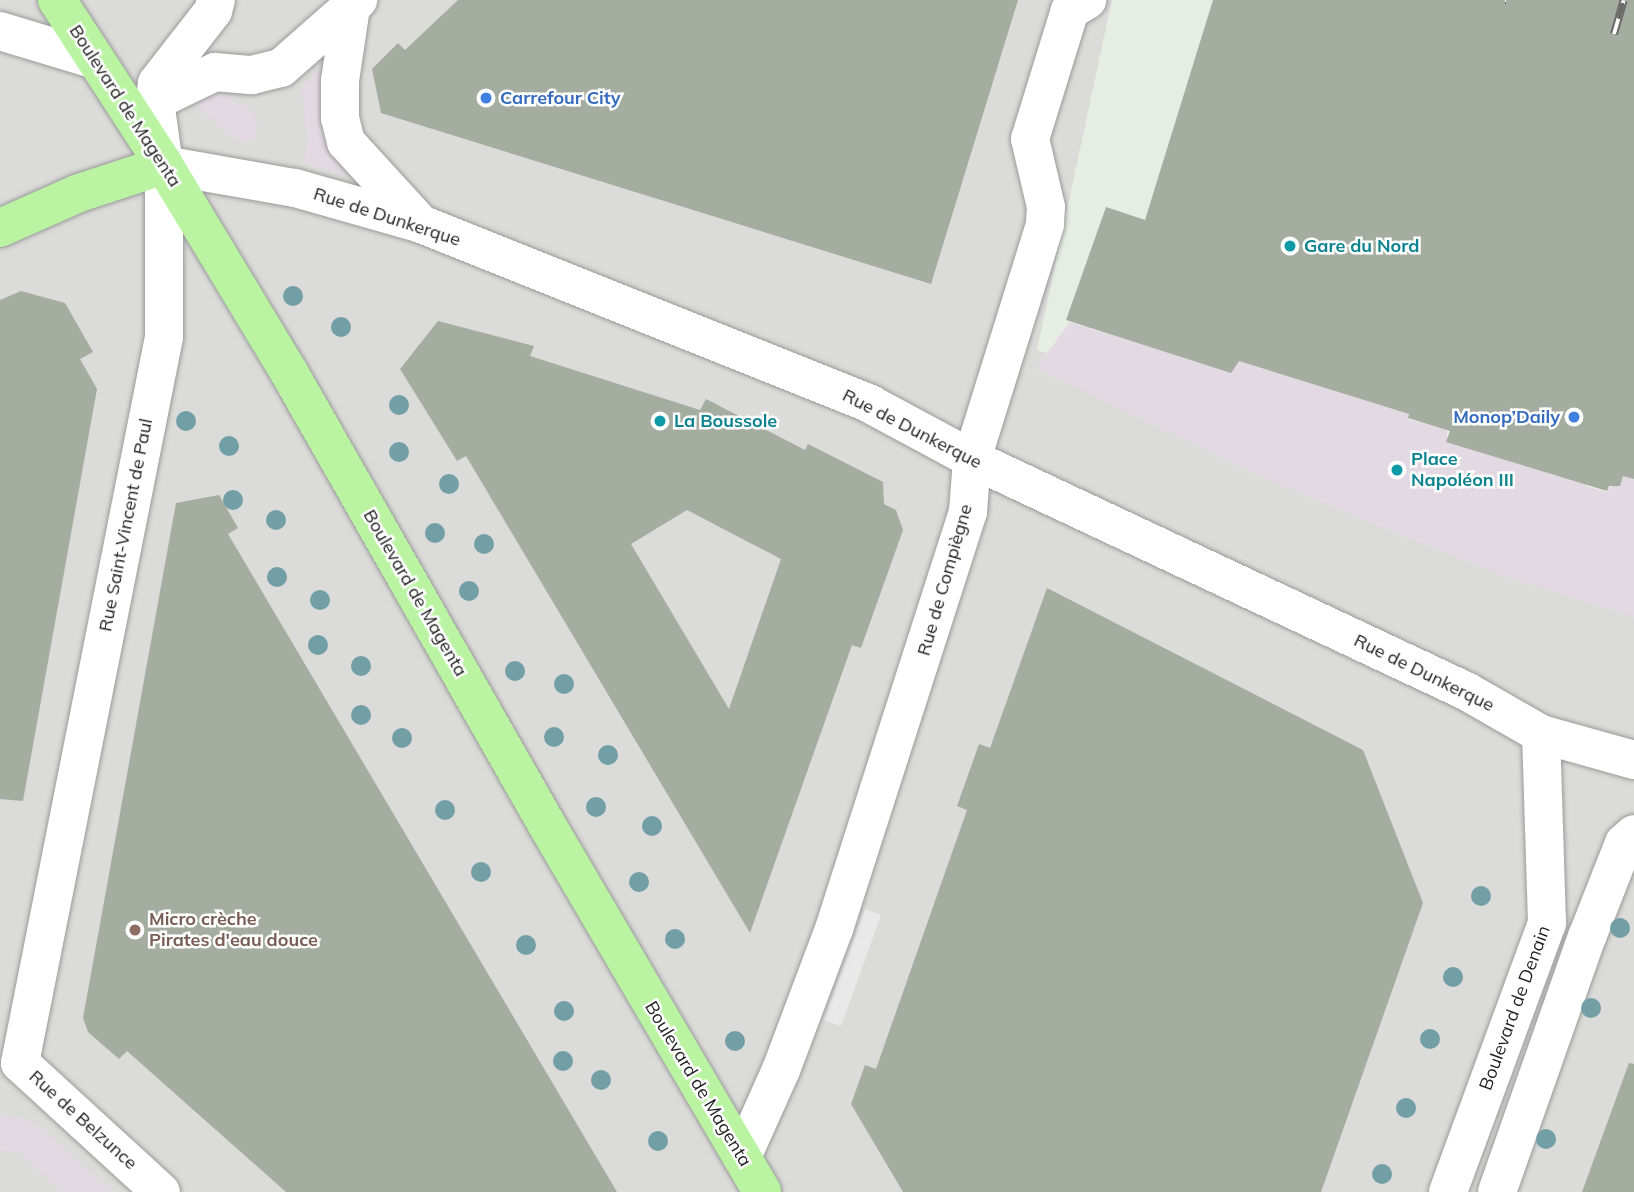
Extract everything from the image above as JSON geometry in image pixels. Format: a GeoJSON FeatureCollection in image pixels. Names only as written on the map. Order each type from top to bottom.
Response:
{"type":"FeatureCollection","features":[{"type":"Feature","properties":{"kind":"main road","name":"Boulevard de Magenta"},"geometry":{"type":"LineString","coordinates":[[57,0],[92,59],[164,165],[290,374],[554,837],[762,1192]]}},
{"type":"Feature","properties":{"kind":"main road"},"geometry":{"type":"LineString","coordinates":[[0,228],[79,192],[164,165]]}},
{"type":"Feature","properties":{"kind":"street","name":"Rue Saint-Vincent de Paul"},"geometry":{"type":"LineString","coordinates":[[10,1067],[164,337],[164,165],[155,101],[157,83],[213,11],[216,0]]}},
{"type":"Feature","properties":{"kind":"street","name":"Rue de Compiègne"},"geometry":{"type":"LineString","coordinates":[[742,1157],[781,1070],[834,929],[900,735],[968,512],[972,459],[1045,224],[1030,139],[1070,10],[1087,0]]}},
{"type":"Feature","properties":{"kind":"street"},"geometry":{"type":"LineString","coordinates":[[155,101],[215,72],[252,75],[281,68],[354,3]]}},
{"type":"Feature","properties":{"kind":"street"},"geometry":{"type":"LineString","coordinates":[[354,3],[340,80],[340,118],[346,142],[421,224]]}},
{"type":"Feature","properties":{"kind":"street"},"geometry":{"type":"LineString","coordinates":[[0,32],[92,59]]}},
{"type":"Feature","properties":{"kind":"street","name":"Rue de Dunkerque"},"geometry":{"type":"LineString","coordinates":[[164,165],[295,188],[421,224],[870,404],[972,459],[1466,691],[1541,734],[1634,760]]}},
{"type":"Feature","properties":{"kind":"street","name":"Boulevard de Denain"},"geometry":{"type":"LineString","coordinates":[[1448,1192],[1547,923],[1541,734]]}},
{"type":"Feature","properties":{"kind":"street"},"geometry":{"type":"LineString","coordinates":[[1497,1192],[1587,937],[1624,843],[1634,834]]}},
{"type":"Feature","properties":{"kind":"street","name":"Rue de Belzunce"},"geometry":{"type":"LineString","coordinates":[[10,1067],[161,1192]]}},
{"type":"Feature","properties":{"kind":"shaded area"},"geometry":{"type":"Polygon","coordinates":[[[0,0],[1112,0],[1037,350],[1634,528],[1634,1192],[0,1192],[0,0]]]}},
{"type":"Feature","properties":{"kind":"shaded area"},"geometry":{"type":"Polygon","coordinates":[[[325,62],[354,178],[305,163],[308,138],[301,91],[325,62]]]}},
{"type":"Feature","properties":{"kind":"shaded area"},"geometry":{"type":"Polygon","coordinates":[[[203,86],[252,110],[258,122],[254,141],[239,142],[202,110],[195,102],[203,86]]]}},
{"type":"Feature","properties":{"kind":"shaded area","name":"Place Napoléon III"},"geometry":{"type":"Polygon","coordinates":[[[1070,322],[1085,327],[1087,323],[1091,329],[1232,370],[1239,361],[1409,414],[1408,419],[1447,430],[1447,442],[1548,468],[1546,473],[1567,479],[1587,479],[1586,486],[1606,492],[1623,476],[1634,479],[1634,617],[1505,576],[1381,527],[1256,474],[1036,368],[1070,322]]]}},
{"type":"Feature","properties":{"kind":"shaded area"},"geometry":{"type":"Polygon","coordinates":[[[865,909],[881,915],[841,1026],[824,1020],[865,909]]]}},
{"type":"Feature","properties":{"kind":"shaded area"},"geometry":{"type":"Polygon","coordinates":[[[0,1115],[22,1118],[40,1128],[114,1192],[64,1192],[18,1152],[0,1150],[0,1115]]]}},
{"type":"Feature","properties":{"kind":"building"},"geometry":{"type":"Polygon","coordinates":[[[458,0],[1018,0],[931,284],[381,113],[372,69],[398,43],[405,50],[458,0]]]}},
{"type":"Feature","properties":{"kind":"building"},"geometry":{"type":"Polygon","coordinates":[[[1213,0],[1634,0],[1634,479],[1623,476],[1620,486],[1609,486],[1607,491],[1446,442],[1450,431],[1408,418],[1409,414],[1239,361],[1231,373],[1066,320],[1106,207],[1145,220],[1213,0]]]}},
{"type":"Feature","properties":{"kind":"building"},"geometry":{"type":"Polygon","coordinates":[[[21,291],[65,303],[93,352],[80,359],[97,389],[23,801],[0,799],[0,300],[21,291]]]}},
{"type":"Feature","properties":{"kind":"building"},"geometry":{"type":"Polygon","coordinates":[[[438,321],[534,346],[530,356],[700,410],[706,399],[805,450],[808,444],[883,482],[884,504],[896,510],[903,530],[861,648],[852,645],[750,933],[466,456],[457,461],[400,369],[438,321]],[[687,510],[631,544],[729,709],[781,559],[687,510]]]}},
{"type":"Feature","properties":{"kind":"building"},"geometry":{"type":"Polygon","coordinates":[[[219,495],[238,528],[228,534],[617,1192],[286,1192],[127,1051],[119,1059],[88,1032],[83,1018],[176,503],[219,495]]]}},
{"type":"Feature","properties":{"kind":"building"},"geometry":{"type":"Polygon","coordinates":[[[1047,588],[1363,750],[1423,903],[1321,1192],[903,1192],[851,1104],[865,1065],[876,1069],[967,810],[957,806],[979,744],[990,748],[1047,588]]]}},
{"type":"Feature","properties":{"kind":"building"},"geometry":{"type":"Polygon","coordinates":[[[1629,1063],[1634,1064],[1634,1192],[1582,1192],[1629,1063]]]}},
{"type":"Feature","properties":{"kind":"railway"},"geometry":{"type":"LineString","coordinates":[[1614,34],[1624,0]]}},
{"type":"Feature","properties":{"kind":"place","name":"Carrefour City"},"geometry":{"type":"Point","coordinates":[486,98]}},
{"type":"Feature","properties":{"kind":"place","name":"Gare du Nord"},"geometry":{"type":"Point","coordinates":[1290,246]}},
{"type":"Feature","properties":{"kind":"place","name":"Monop’Daily"},"geometry":{"type":"Point","coordinates":[1574,417]}},
{"type":"Feature","properties":{"kind":"place","name":"La Boussole"},"geometry":{"type":"Point","coordinates":[660,421]}},
{"type":"Feature","properties":{"kind":"place","name":"Place Napoléon III"},"geometry":{"type":"Point","coordinates":[1397,470]}},
{"type":"Feature","properties":{"kind":"place","name":"Micro crèche Pirates d'eau douce"},"geometry":{"type":"Point","coordinates":[135,930]}}]}
